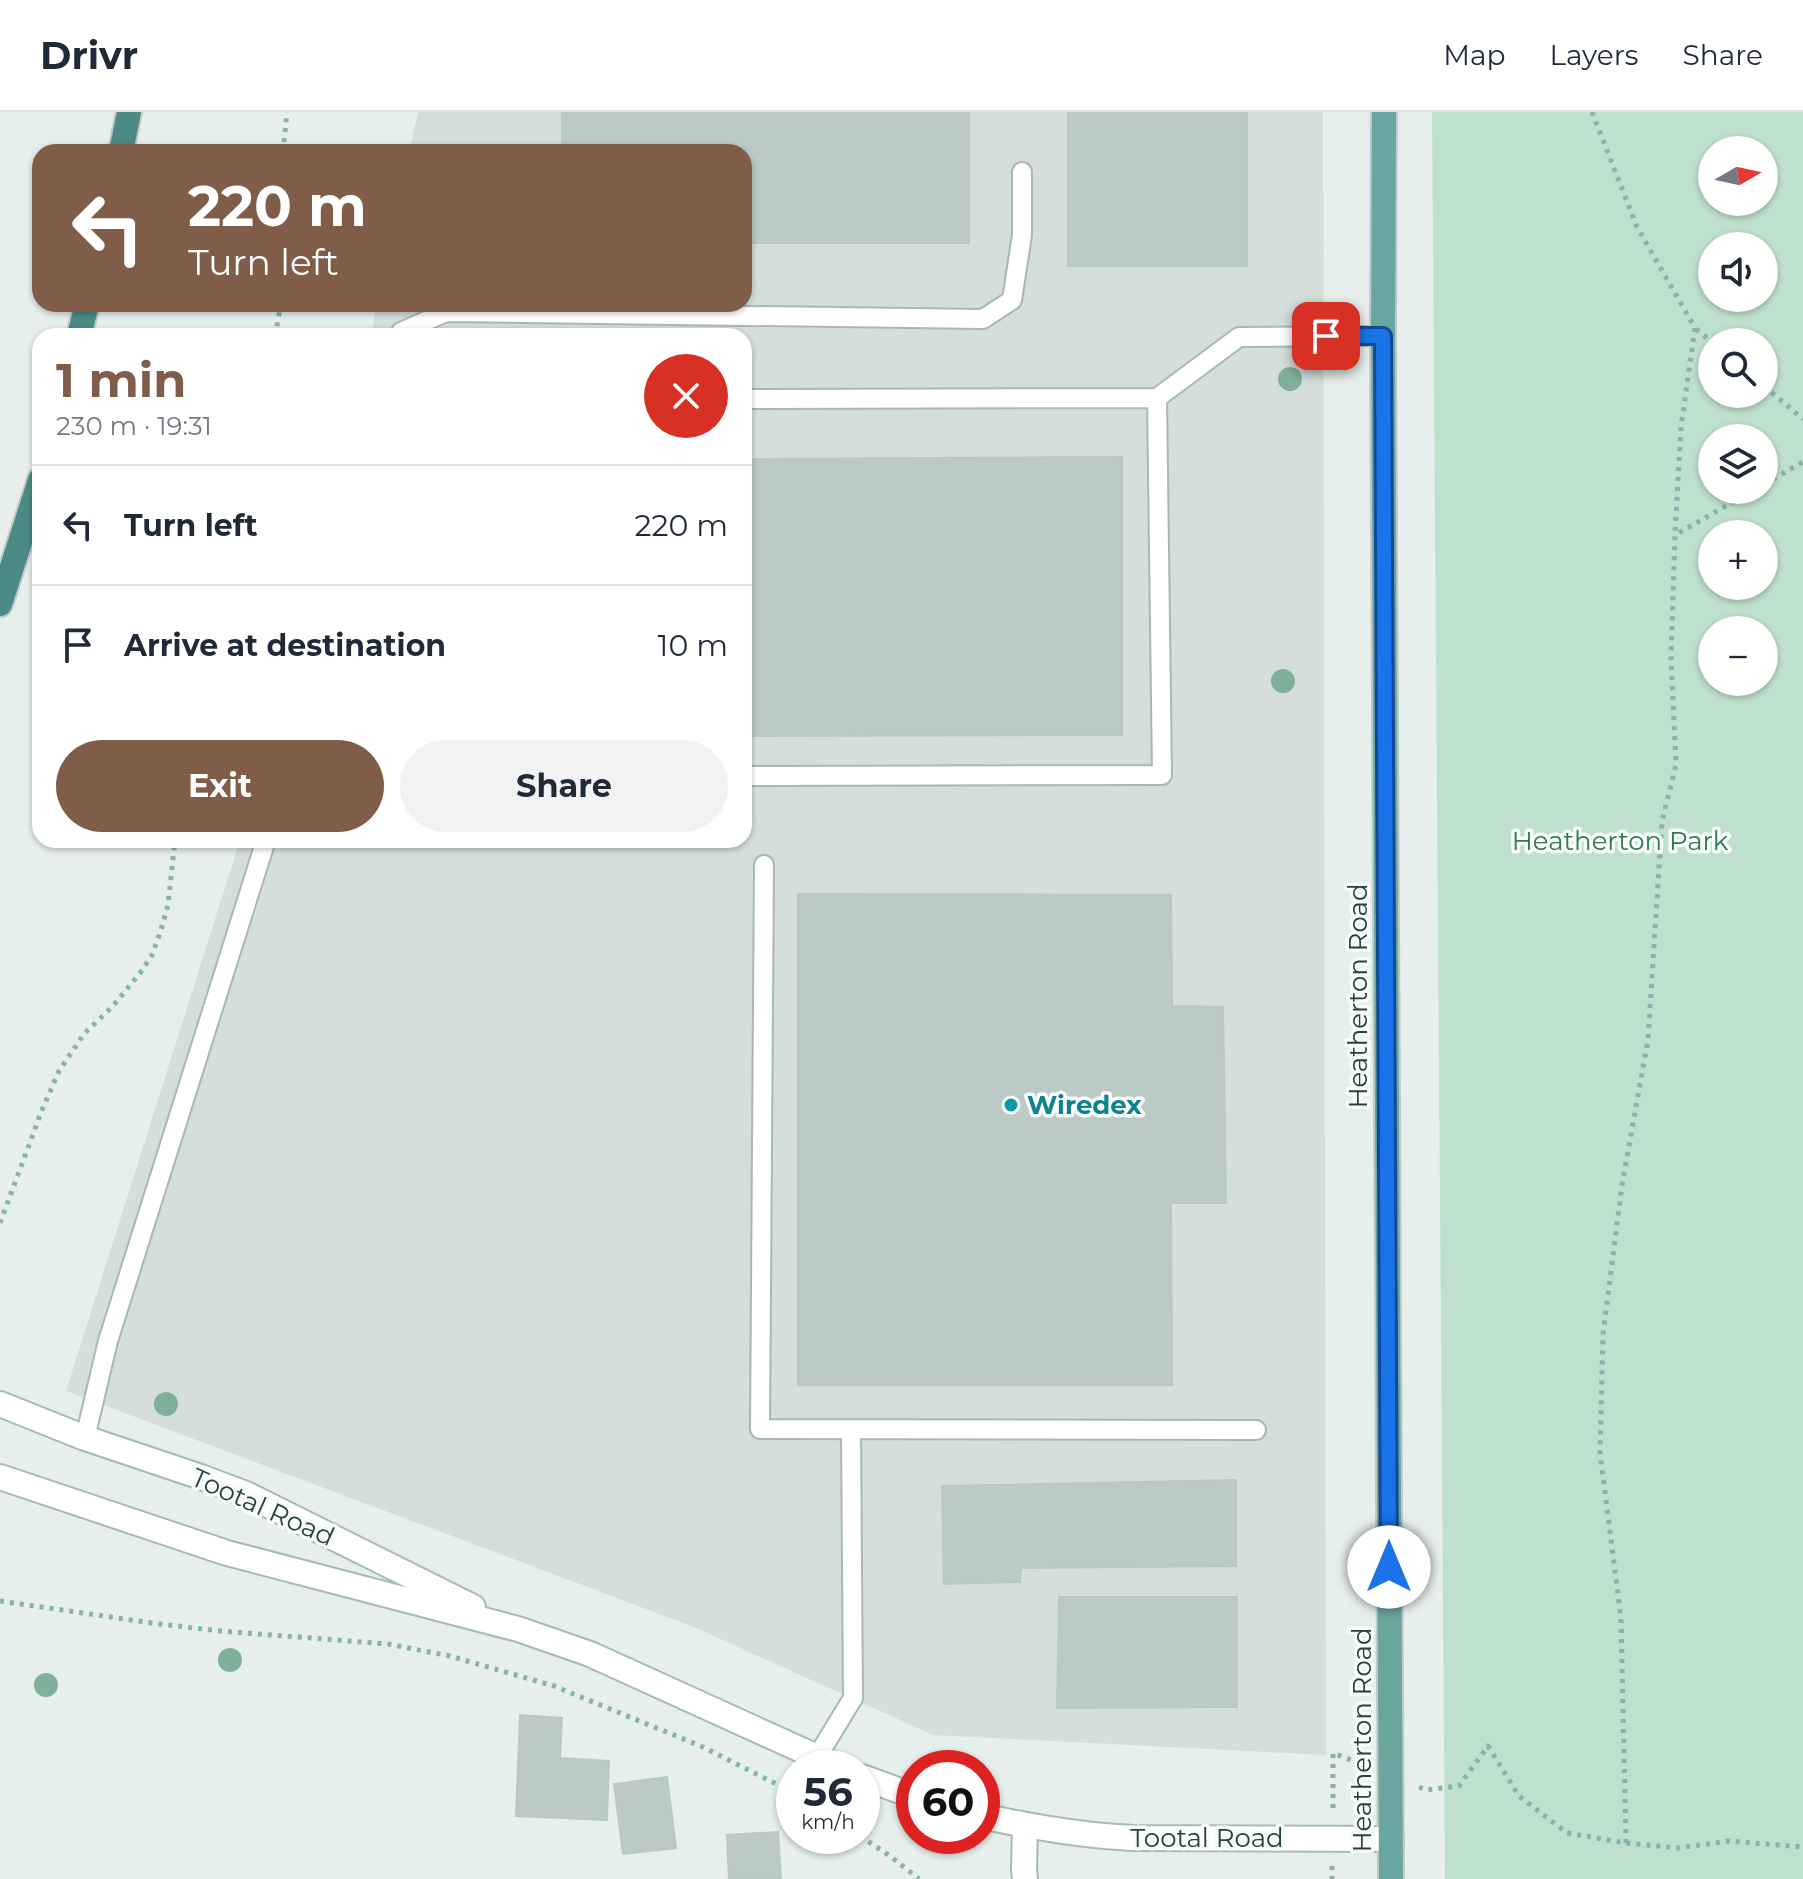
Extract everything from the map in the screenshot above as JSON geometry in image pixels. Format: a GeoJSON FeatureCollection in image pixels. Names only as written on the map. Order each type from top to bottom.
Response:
{"type":"FeatureCollection","features":[{"type":"Feature","properties":{"kind":"highway"},"geometry":{"type":"LineString","coordinates":[[123,144],[129,112]]}},
{"type":"Feature","properties":{"kind":"highway"},"geometry":{"type":"LineString","coordinates":[[0,604],[32,505]]}},
{"type":"Feature","properties":{"kind":"main road","name":"Heatherton Road"},"geometry":{"type":"LineString","coordinates":[[1384,112],[1391,1879]]}},
{"type":"Feature","properties":{"kind":"main road","name":"Tootal Road"},"geometry":{"type":"LineString","coordinates":[[0,1404],[85,1438],[246,1494],[518,1629]]}},
{"type":"Feature","properties":{"kind":"main road","name":"Tootal Road"},"geometry":{"type":"LineString","coordinates":[[0,1477],[227,1553],[518,1629],[590,1654],[802,1750]]}},
{"type":"Feature","properties":{"kind":"main road","name":"Tootal Road"},"geometry":{"type":"LineString","coordinates":[[1000,1820],[1092,1836],[1391,1839]]}},
{"type":"Feature","properties":{"kind":"main road"},"geometry":{"type":"LineString","coordinates":[[1025,1826],[1025,1879]]}},
{"type":"Feature","properties":{"kind":"lane"},"geometry":{"type":"LineString","coordinates":[[410,328],[446,312],[983,319],[1012,300],[1022,235],[1022,172]]}},
{"type":"Feature","properties":{"kind":"lane"},"geometry":{"type":"LineString","coordinates":[[752,399],[1157,398],[1239,337],[1383,336]]}},
{"type":"Feature","properties":{"kind":"lane"},"geometry":{"type":"LineString","coordinates":[[752,776],[1162,775],[1157,398]]}},
{"type":"Feature","properties":{"kind":"lane"},"geometry":{"type":"LineString","coordinates":[[85,1438],[108,1341],[263,848]]}},
{"type":"Feature","properties":{"kind":"lane"},"geometry":{"type":"LineString","coordinates":[[764,865],[760,1429],[1256,1430]]}},
{"type":"Feature","properties":{"kind":"lane"},"geometry":{"type":"LineString","coordinates":[[821,1750],[853,1698],[851,1430]]}},
{"type":"Feature","properties":{"kind":"path"},"geometry":{"type":"LineString","coordinates":[[284,144],[287,112]]}},
{"type":"Feature","properties":{"kind":"path"},"geometry":{"type":"LineString","coordinates":[[1592,112],[1637,227],[1698,330]]}},
{"type":"Feature","properties":{"kind":"path"},"geometry":{"type":"LineString","coordinates":[[1626,1843],[1621,1618],[1600,1453],[1603,1334],[1622,1185],[1648,1040],[1662,821],[1676,765],[1671,658],[1675,535],[1681,427],[1695,328]]}},
{"type":"Feature","properties":{"kind":"path"},"geometry":{"type":"LineString","coordinates":[[1778,398],[1803,419]]}},
{"type":"Feature","properties":{"kind":"path"},"geometry":{"type":"LineString","coordinates":[[1778,476],[1803,462]]}},
{"type":"Feature","properties":{"kind":"path"},"geometry":{"type":"LineString","coordinates":[[1675,535],[1729,504]]}},
{"type":"Feature","properties":{"kind":"path"},"geometry":{"type":"LineString","coordinates":[[0,1223],[59,1071],[84,1034],[113,1006],[152,955],[168,905],[174,848]]}},
{"type":"Feature","properties":{"kind":"path"},"geometry":{"type":"LineString","coordinates":[[0,1601],[206,1630],[388,1644],[450,1656],[554,1686],[703,1747],[776,1784]]}},
{"type":"Feature","properties":{"kind":"path"},"geometry":{"type":"LineString","coordinates":[[1332,1879],[1333,1753],[1426,1790],[1459,1786],[1488,1746],[1519,1796],[1567,1833],[1678,1848],[1729,1841],[1803,1847]]}},
{"type":"Feature","properties":{"kind":"path"},"geometry":{"type":"LineString","coordinates":[[880,1849],[919,1879]]}},
{"type":"Feature","properties":{"kind":"shaded area"},"geometry":{"type":"Polygon","coordinates":[[[418,112],[1323,112],[1326,1755],[933,1735],[694,1627],[66,1391],[237,848],[752,848],[752,328],[372,328],[376,312],[752,312],[752,144],[411,144],[418,112]]]}},
{"type":"Feature","properties":{"kind":"green space","name":"Heatherton Park"},"geometry":{"type":"Polygon","coordinates":[[[1432,112],[1803,112],[1803,1879],[1445,1879],[1432,112]]]}},
{"type":"Feature","properties":{"kind":"building"},"geometry":{"type":"Polygon","coordinates":[[[562,112],[969,112],[969,243],[752,243],[752,144],[562,144],[562,112]]]}},
{"type":"Feature","properties":{"kind":"building"},"geometry":{"type":"Polygon","coordinates":[[[1068,112],[1247,112],[1247,266],[1068,266],[1068,112]]]}},
{"type":"Feature","properties":{"kind":"building"},"geometry":{"type":"Polygon","coordinates":[[[1122,457],[1122,735],[752,736],[752,459],[1122,457]]]}},
{"type":"Feature","properties":{"kind":"building","name":"Wiredex"},"geometry":{"type":"Polygon","coordinates":[[[798,894],[1171,895],[1172,1006],[1223,1007],[1226,1203],[1171,1203],[1172,1385],[798,1385],[798,894]]]}},
{"type":"Feature","properties":{"kind":"building"},"geometry":{"type":"Polygon","coordinates":[[[1236,1480],[1236,1566],[1021,1568],[1020,1582],[944,1584],[942,1486],[1236,1480]]]}},
{"type":"Feature","properties":{"kind":"building"},"geometry":{"type":"Polygon","coordinates":[[[1059,1597],[1237,1597],[1237,1707],[1057,1708],[1059,1597]]]}},
{"type":"Feature","properties":{"kind":"building"},"geometry":{"type":"Polygon","coordinates":[[[520,1715],[562,1718],[560,1758],[609,1761],[607,1820],[516,1816],[520,1715]]]}},
{"type":"Feature","properties":{"kind":"building"},"geometry":{"type":"Polygon","coordinates":[[[667,1777],[676,1848],[623,1854],[614,1784],[667,1777]]]}},
{"type":"Feature","properties":{"kind":"building"},"geometry":{"type":"Polygon","coordinates":[[[776,1832],[781,1879],[729,1879],[727,1835],[776,1832]]]}},
{"type":"Feature","properties":{"kind":"place","name":"Wiredex"},"geometry":{"type":"Point","coordinates":[1011,1105]}},
{"type":"Feature","properties":{"kind":"route"},"geometry":{"type":"LineString","coordinates":[[1326,336],[1383,336],[1389,1567]]}}]}
